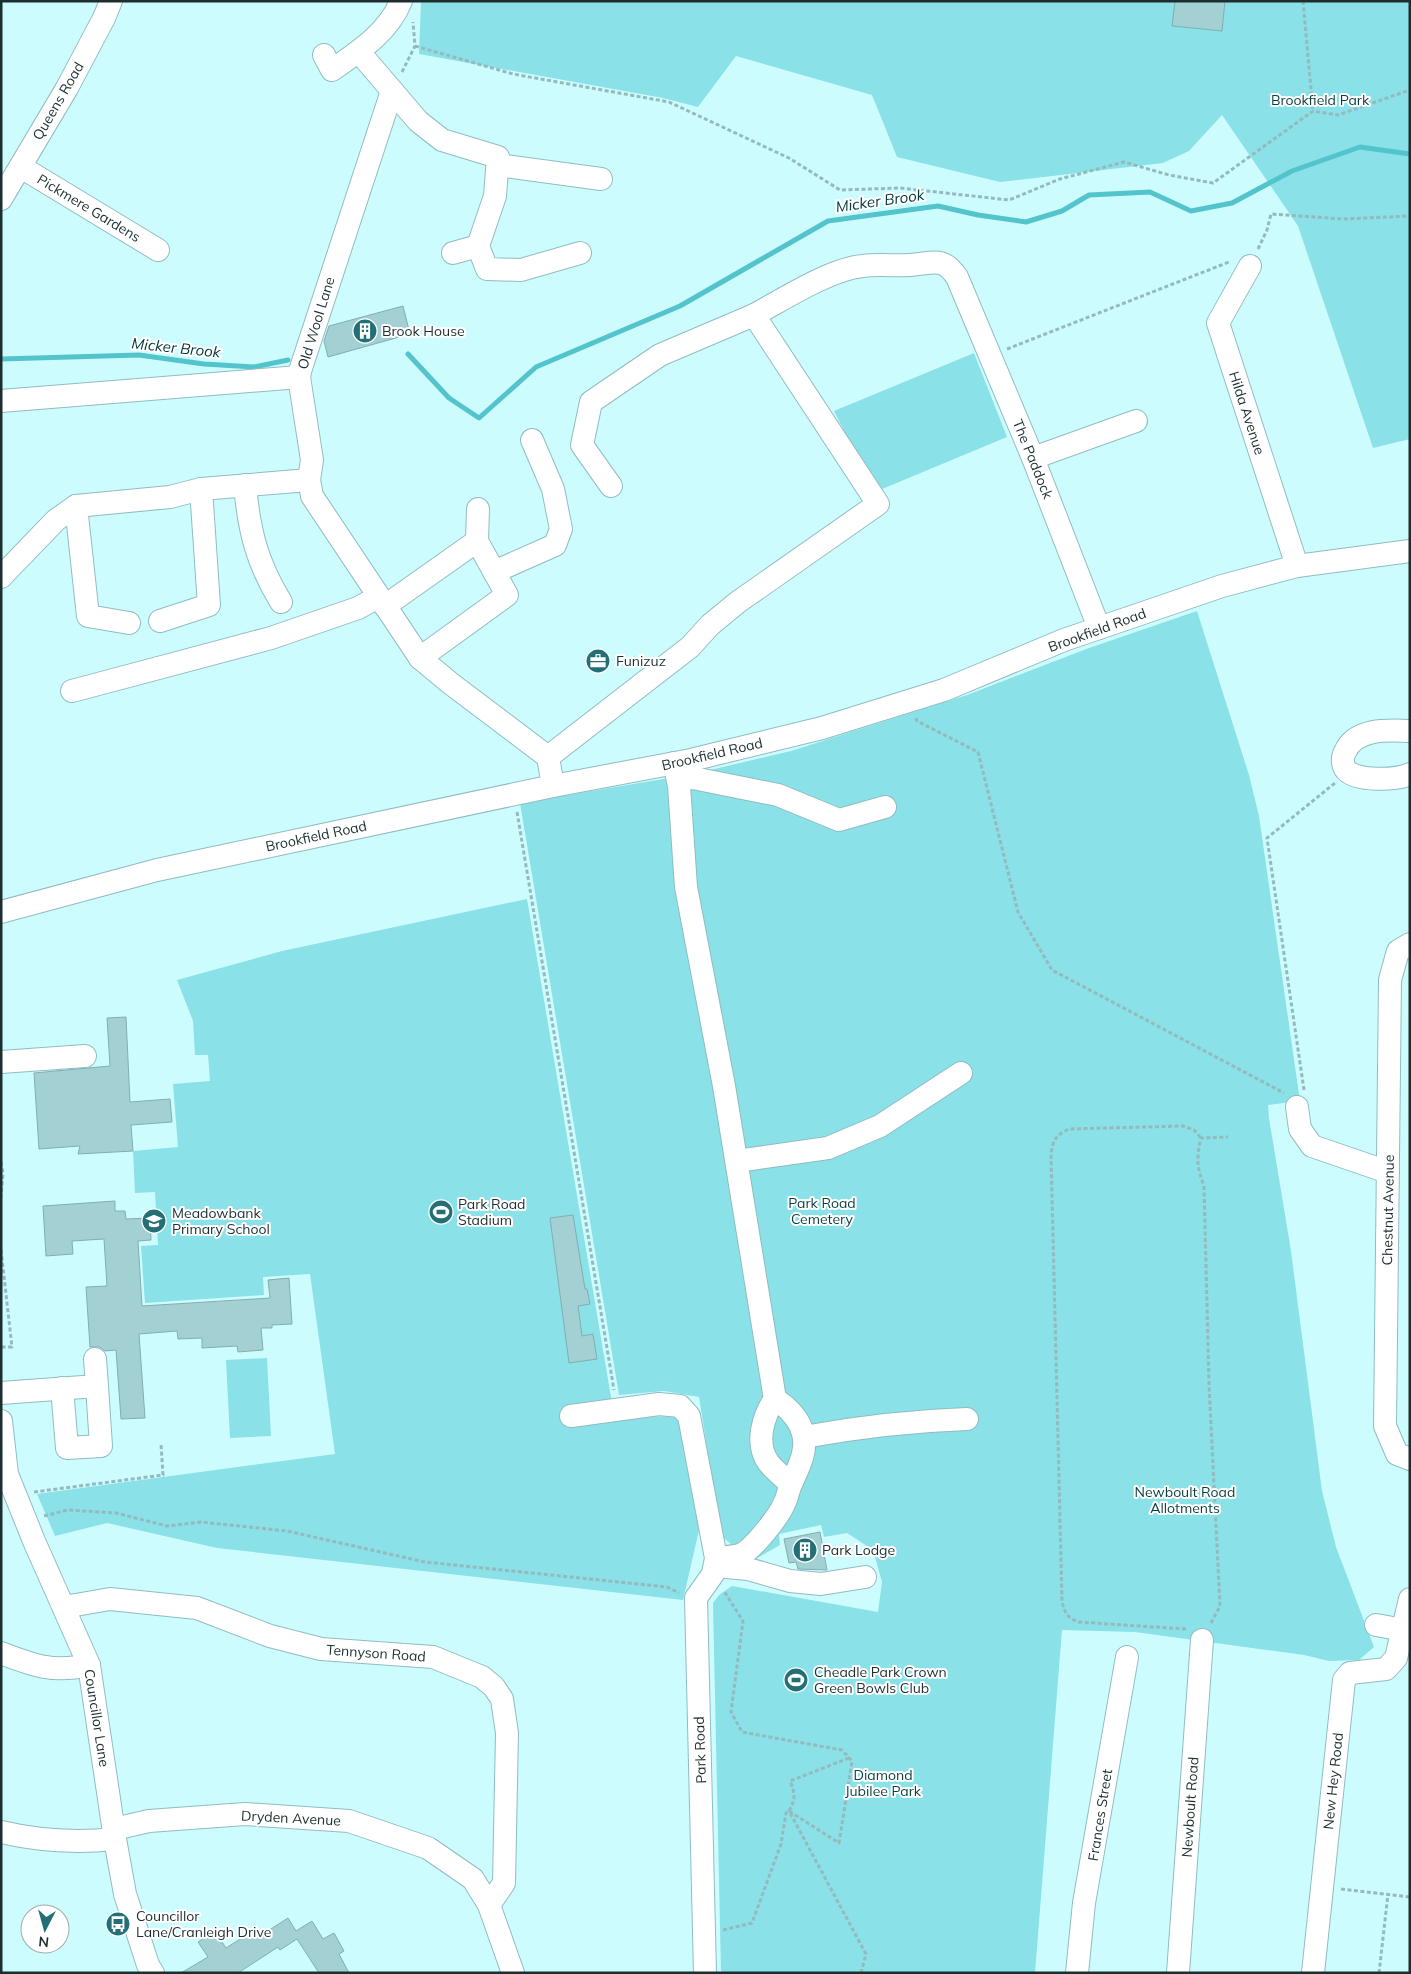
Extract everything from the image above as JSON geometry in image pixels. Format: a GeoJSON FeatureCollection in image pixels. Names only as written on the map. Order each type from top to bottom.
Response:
{"type":"FeatureCollection","features":[{"type":"Feature","properties":{"kind":"street","name":"Queens Road"},"geometry":{"type":"LineString","coordinates":[[1,199],[67,88],[104,18],[110,1]]}},
{"type":"Feature","properties":{"kind":"street"},"geometry":{"type":"LineString","coordinates":[[324,55],[332,70],[359,52],[397,12],[401,1]]}},
{"type":"Feature","properties":{"kind":"street"},"geometry":{"type":"LineString","coordinates":[[359,52],[418,121],[442,140],[498,157],[495,196],[478,246],[487,269],[521,270],[580,253]]}},
{"type":"Feature","properties":{"kind":"street","name":"Old Wool Lane"},"geometry":{"type":"LineString","coordinates":[[1,401],[302,367],[392,91]]}},
{"type":"Feature","properties":{"kind":"street"},"geometry":{"type":"LineString","coordinates":[[498,165],[601,179]]}},
{"type":"Feature","properties":{"kind":"street","name":"Pickmere Gardens"},"geometry":{"type":"LineString","coordinates":[[20,167],[158,250]]}},
{"type":"Feature","properties":{"kind":"street"},"geometry":{"type":"LineString","coordinates":[[453,253],[478,246]]}},
{"type":"Feature","properties":{"kind":"street","name":"The Paddock"},"geometry":{"type":"LineString","coordinates":[[754,315],[835,273],[862,266],[912,265],[932,261],[945,264],[952,269],[1033,458],[1099,628]]}},
{"type":"Feature","properties":{"kind":"street","name":"Hilda Avenue"},"geometry":{"type":"LineString","coordinates":[[1240,264],[1218,323],[1297,566]]}},
{"type":"Feature","properties":{"kind":"street"},"geometry":{"type":"LineString","coordinates":[[548,758],[690,647],[710,625],[738,602],[878,504],[754,315],[660,355],[591,402],[582,445],[612,486]]}},
{"type":"Feature","properties":{"kind":"street"},"geometry":{"type":"LineString","coordinates":[[302,367],[312,460],[309,480],[312,496],[420,658],[450,684],[548,758],[553,786]]}},
{"type":"Feature","properties":{"kind":"street"},"geometry":{"type":"LineString","coordinates":[[1033,458],[1136,421]]}},
{"type":"Feature","properties":{"kind":"street"},"geometry":{"type":"LineString","coordinates":[[494,572],[554,546],[561,529],[553,489],[532,440]]}},
{"type":"Feature","properties":{"kind":"street"},"geometry":{"type":"LineString","coordinates":[[1,577],[56,520],[76,506],[170,497],[201,489],[309,480]]}},
{"type":"Feature","properties":{"kind":"street"},"geometry":{"type":"LineString","coordinates":[[244,485],[247,508],[258,555],[266,577],[281,602]]}},
{"type":"Feature","properties":{"kind":"street"},"geometry":{"type":"LineString","coordinates":[[160,621],[209,605],[201,489]]}},
{"type":"Feature","properties":{"kind":"street"},"geometry":{"type":"LineString","coordinates":[[76,506],[88,616],[129,623]]}},
{"type":"Feature","properties":{"kind":"street"},"geometry":{"type":"LineString","coordinates":[[420,658],[507,595],[477,540],[478,509]]}},
{"type":"Feature","properties":{"kind":"street"},"geometry":{"type":"LineString","coordinates":[[72,691],[271,638],[381,602],[477,540]]}},
{"type":"Feature","properties":{"kind":"street","name":"Brookfield Road"},"geometry":{"type":"LineString","coordinates":[[1,912],[157,870],[514,794],[553,786],[676,771],[944,690],[1064,640],[1222,586],[1297,566],[1410,551]]}},
{"type":"Feature","properties":{"kind":"street"},"geometry":{"type":"LineString","coordinates":[[1410,731],[1381,730],[1363,735],[1348,744],[1342,757],[1345,769],[1354,776],[1381,779],[1404,777],[1410,774]]}},
{"type":"Feature","properties":{"kind":"street"},"geometry":{"type":"LineString","coordinates":[[791,1484],[767,1460],[762,1444],[764,1418],[775,1399],[736,1161],[686,887],[676,771],[693,778],[778,795],[839,820],[885,807]]}},
{"type":"Feature","properties":{"kind":"street","name":"Chestnut Avenue"},"geometry":{"type":"LineString","coordinates":[[1404,948],[1390,980],[1386,1426],[1397,1454],[1410,1459]]}},
{"type":"Feature","properties":{"kind":"street"},"geometry":{"type":"LineString","coordinates":[[1,1062],[85,1056]]}},
{"type":"Feature","properties":{"kind":"street"},"geometry":{"type":"LineString","coordinates":[[736,1161],[828,1148],[880,1126],[961,1074]]}},
{"type":"Feature","properties":{"kind":"street"},"geometry":{"type":"LineString","coordinates":[[1294,1101],[1300,1129],[1312,1146],[1388,1172]]}},
{"type":"Feature","properties":{"kind":"street"},"geometry":{"type":"LineString","coordinates":[[62,1388],[67,1448],[102,1446],[95,1359]]}},
{"type":"Feature","properties":{"kind":"street"},"geometry":{"type":"LineString","coordinates":[[1,1393],[97,1386]]}},
{"type":"Feature","properties":{"kind":"street"},"geometry":{"type":"LineString","coordinates":[[714,1566],[742,1554],[774,1521],[785,1503],[799,1468],[804,1451],[804,1437],[800,1424],[786,1406],[775,1399]]}},
{"type":"Feature","properties":{"kind":"street"},"geometry":{"type":"LineString","coordinates":[[572,1416],[659,1404],[680,1406],[689,1416],[711,1534],[714,1566],[696,1598]]}},
{"type":"Feature","properties":{"kind":"street"},"geometry":{"type":"LineString","coordinates":[[804,1437],[894,1422],[966,1419]]}},
{"type":"Feature","properties":{"kind":"street","name":"Councillor Lane"},"geometry":{"type":"LineString","coordinates":[[1,1421],[4,1474],[16,1496],[89,1665],[125,1894],[148,1965],[153,1973]]}},
{"type":"Feature","properties":{"kind":"street"},"geometry":{"type":"LineString","coordinates":[[714,1566],[748,1569],[790,1581],[821,1584],[866,1577]]}},
{"type":"Feature","properties":{"kind":"street","name":"Park Road"},"geometry":{"type":"LineString","coordinates":[[696,1598],[705,1973]]}},
{"type":"Feature","properties":{"kind":"street","name":"Tennyson Road"},"geometry":{"type":"LineString","coordinates":[[64,1607],[110,1599],[196,1608],[270,1636],[322,1649],[433,1657],[482,1678],[494,1686],[502,1699],[507,1733],[504,1883],[489,1905]]}},
{"type":"Feature","properties":{"kind":"street","name":"New Hey Road"},"geometry":{"type":"LineString","coordinates":[[1314,1973],[1321,1886],[1344,1680],[1350,1673],[1386,1669],[1396,1658],[1410,1599]]}},
{"type":"Feature","properties":{"kind":"street"},"geometry":{"type":"LineString","coordinates":[[1376,1625],[1404,1630]]}},
{"type":"Feature","properties":{"kind":"street","name":"Newboult Road"},"geometry":{"type":"LineString","coordinates":[[1178,1973],[1204,1635]]}},
{"type":"Feature","properties":{"kind":"street"},"geometry":{"type":"LineString","coordinates":[[1,1653],[36,1666],[70,1669],[89,1665]]}},
{"type":"Feature","properties":{"kind":"street","name":"Frances Street"},"geometry":{"type":"LineString","coordinates":[[1077,1973],[1084,1904],[1127,1657]]}},
{"type":"Feature","properties":{"kind":"street","name":"Dryden Avenue"},"geometry":{"type":"LineString","coordinates":[[1,1832],[54,1841],[82,1842],[115,1834],[149,1821],[245,1814],[349,1821],[428,1848],[473,1880],[489,1905],[513,1973]]}},
{"type":"Feature","properties":{"kind":"path"},"geometry":{"type":"LineString","coordinates":[[1304,1],[1313,112]]}},
{"type":"Feature","properties":{"kind":"path"},"geometry":{"type":"LineString","coordinates":[[392,91],[415,46],[513,74],[669,102],[789,158],[840,190],[900,188],[1010,200],[1060,179],[1124,162],[1169,176],[1213,183],[1313,112],[1338,115],[1372,105],[1410,90]]}},
{"type":"Feature","properties":{"kind":"path"},"geometry":{"type":"LineString","coordinates":[[990,355],[1240,264],[1267,230],[1271,214],[1343,220],[1410,216]]}},
{"type":"Feature","properties":{"kind":"path"},"geometry":{"type":"LineString","coordinates":[[911,701],[918,721],[978,752],[1018,912],[1052,970],[1306,1106],[1267,838],[1348,772]]}},
{"type":"Feature","properties":{"kind":"path"},"geometry":{"type":"LineString","coordinates":[[514,794],[618,1410]]}},
{"type":"Feature","properties":{"kind":"path"},"geometry":{"type":"LineString","coordinates":[[1202,1138],[1198,1173],[1204,1186],[1209,1384],[1220,1606],[1204,1635],[1078,1622],[1065,1613],[1062,1602],[1051,1154],[1053,1142],[1060,1133],[1069,1129],[1183,1126],[1194,1130],[1202,1138],[1228,1137]]}},
{"type":"Feature","properties":{"kind":"path"},"geometry":{"type":"LineString","coordinates":[[1,1162],[3,1173],[1,1197]]}},
{"type":"Feature","properties":{"kind":"path"},"geometry":{"type":"LineString","coordinates":[[1,1250],[12,1347],[1,1347]]}},
{"type":"Feature","properties":{"kind":"path"},"geometry":{"type":"LineString","coordinates":[[16,1496],[163,1475],[161,1444]]}},
{"type":"Feature","properties":{"kind":"path"},"geometry":{"type":"LineString","coordinates":[[26,1521],[68,1510],[116,1514],[167,1526],[201,1522],[287,1531],[425,1562],[668,1587],[684,1596],[696,1598]]}},
{"type":"Feature","properties":{"kind":"path"},"geometry":{"type":"LineString","coordinates":[[714,1566],[743,1620],[731,1712],[742,1732],[842,1750],[852,1762],[839,1843],[789,1810]]}},
{"type":"Feature","properties":{"kind":"path"},"geometry":{"type":"LineString","coordinates":[[705,1935],[752,1923],[780,1844],[786,1813],[794,1802],[795,1792],[790,1781],[849,1758]]}},
{"type":"Feature","properties":{"kind":"path"},"geometry":{"type":"LineString","coordinates":[[789,1810],[850,1920],[866,1954],[861,1973]]}},
{"type":"Feature","properties":{"kind":"path"},"geometry":{"type":"LineString","coordinates":[[1321,1886],[1410,1897]]}},
{"type":"Feature","properties":{"kind":"path"},"geometry":{"type":"LineString","coordinates":[[1379,1973],[1388,1894]]}},
{"type":"Feature","properties":{"kind":"green space","name":"Brookfield Park"},"geometry":{"type":"Polygon","coordinates":[[[421,1],[1410,1],[1410,439],[1373,448],[1298,226],[1222,115],[1189,151],[1163,163],[1000,182],[897,157],[872,95],[736,56],[698,107],[663,98],[419,54],[421,1]]]}},
{"type":"Feature","properties":{"kind":"green space"},"geometry":{"type":"Polygon","coordinates":[[[974,353],[1007,437],[875,492],[834,411],[974,353]]]}},
{"type":"Feature","properties":{"kind":"green space"},"geometry":{"type":"Polygon","coordinates":[[[1197,611],[1249,775],[1259,816],[1300,1101],[1268,1105],[1269,1118],[1291,1251],[1322,1491],[1336,1547],[1374,1647],[1359,1660],[1329,1661],[1304,1655],[1135,1632],[1062,1630],[1035,1973],[721,1973],[713,1603],[719,1595],[732,1586],[878,1612],[882,1582],[873,1550],[847,1533],[824,1537],[821,1525],[779,1534],[780,1545],[752,1561],[721,1536],[699,1397],[664,1391],[619,1395],[520,803],[693,774],[791,751],[967,695],[1089,648],[1197,611]]]}},
{"type":"Feature","properties":{"kind":"green space"},"geometry":{"type":"Polygon","coordinates":[[[527,899],[614,1415],[680,1417],[699,1530],[683,1600],[217,1548],[107,1523],[55,1536],[37,1494],[335,1454],[310,1274],[263,1277],[264,1295],[145,1303],[141,1246],[158,1245],[155,1192],[135,1193],[133,1151],[178,1147],[173,1084],[210,1081],[208,1055],[195,1055],[193,1021],[177,980],[282,951],[527,899]]]}},
{"type":"Feature","properties":{"kind":"green space"},"geometry":{"type":"Polygon","coordinates":[[[267,1358],[271,1436],[230,1438],[226,1360],[267,1358]]]}},
{"type":"Feature","properties":{"kind":"building"},"geometry":{"type":"Polygon","coordinates":[[[1175,1],[1225,1],[1222,31],[1172,26],[1175,1]]]}},
{"type":"Feature","properties":{"kind":"building","name":"Brook House"},"geometry":{"type":"Polygon","coordinates":[[[403,306],[410,334],[328,357],[324,341],[329,326],[403,306]]]}},
{"type":"Feature","properties":{"kind":"building"},"geometry":{"type":"Polygon","coordinates":[[[126,1017],[130,1102],[170,1099],[172,1122],[131,1125],[133,1151],[78,1154],[80,1146],[39,1149],[34,1073],[110,1066],[107,1018],[126,1017]]]}},
{"type":"Feature","properties":{"kind":"building"},"geometry":{"type":"Polygon","coordinates":[[[115,1201],[115,1211],[125,1211],[126,1219],[150,1218],[151,1240],[138,1241],[142,1306],[270,1298],[268,1280],[289,1278],[292,1324],[272,1325],[272,1328],[261,1328],[263,1350],[238,1352],[237,1346],[202,1348],[202,1338],[178,1339],[177,1331],[139,1334],[145,1418],[121,1419],[116,1350],[105,1351],[100,1347],[90,1347],[86,1287],[107,1286],[104,1239],[72,1241],[73,1254],[46,1256],[43,1206],[115,1201]]]}},
{"type":"Feature","properties":{"kind":"building"},"geometry":{"type":"Polygon","coordinates":[[[573,1215],[585,1289],[587,1289],[590,1304],[578,1306],[582,1336],[593,1334],[597,1359],[569,1363],[550,1218],[573,1215]]]}},
{"type":"Feature","properties":{"kind":"building","name":"Park Lodge"},"geometry":{"type":"Polygon","coordinates":[[[820,1532],[827,1570],[798,1569],[796,1562],[789,1563],[784,1539],[820,1532]]]}},
{"type":"Feature","properties":{"kind":"building"},"geometry":{"type":"Polygon","coordinates":[[[288,1918],[296,1931],[312,1921],[323,1939],[334,1933],[344,1951],[339,1954],[349,1973],[319,1973],[297,1939],[280,1950],[278,1947],[238,1973],[181,1973],[208,1957],[198,1942],[215,1931],[226,1948],[256,1929],[260,1936],[288,1918]]]}},
{"type":"Feature","properties":{"kind":"waterway","name":"Micker Brook"},"geometry":{"type":"LineString","coordinates":[[408,354],[449,398],[479,418],[536,367],[680,306],[828,221],[938,206],[978,215],[1026,222],[1062,211],[1089,195],[1150,192],[1191,211],[1232,203],[1292,171],[1360,147],[1410,154]]}},
{"type":"Feature","properties":{"kind":"waterway","name":"Micker Brook"},"geometry":{"type":"LineString","coordinates":[[1,359],[139,355],[204,364],[254,367],[288,360]]}},
{"type":"Feature","properties":{"kind":"place","name":"Brook House"},"geometry":{"type":"Point","coordinates":[365,331]}},
{"type":"Feature","properties":{"kind":"place","name":"Funizuz"},"geometry":{"type":"Point","coordinates":[598,661]}},
{"type":"Feature","properties":{"kind":"place","name":"Park Road Stadium"},"geometry":{"type":"Point","coordinates":[441,1212]}},
{"type":"Feature","properties":{"kind":"place","name":"Meadowbank Primary School"},"geometry":{"type":"Point","coordinates":[154,1221]}},
{"type":"Feature","properties":{"kind":"place","name":"Park Lodge"},"geometry":{"type":"Point","coordinates":[805,1550]}},
{"type":"Feature","properties":{"kind":"place","name":"Cheadle Park Crown Green Bowls Club"},"geometry":{"type":"Point","coordinates":[796,1680]}},
{"type":"Feature","properties":{"kind":"place","name":"Councillor Lane/Cranleigh Drive"},"geometry":{"type":"Point","coordinates":[118,1924]}},
{"type":"Feature","properties":{"kind":"park label","name":"Park Road Cemetery"},"geometry":{"type":"Point","coordinates":[822,1212]}},
{"type":"Feature","properties":{"kind":"park label","name":"Newboult Road Allotments"},"geometry":{"type":"Point","coordinates":[1185,1500]}},
{"type":"Feature","properties":{"kind":"park label","name":"Diamond Jubilee Park"},"geometry":{"type":"Point","coordinates":[883,1784]}}]}
